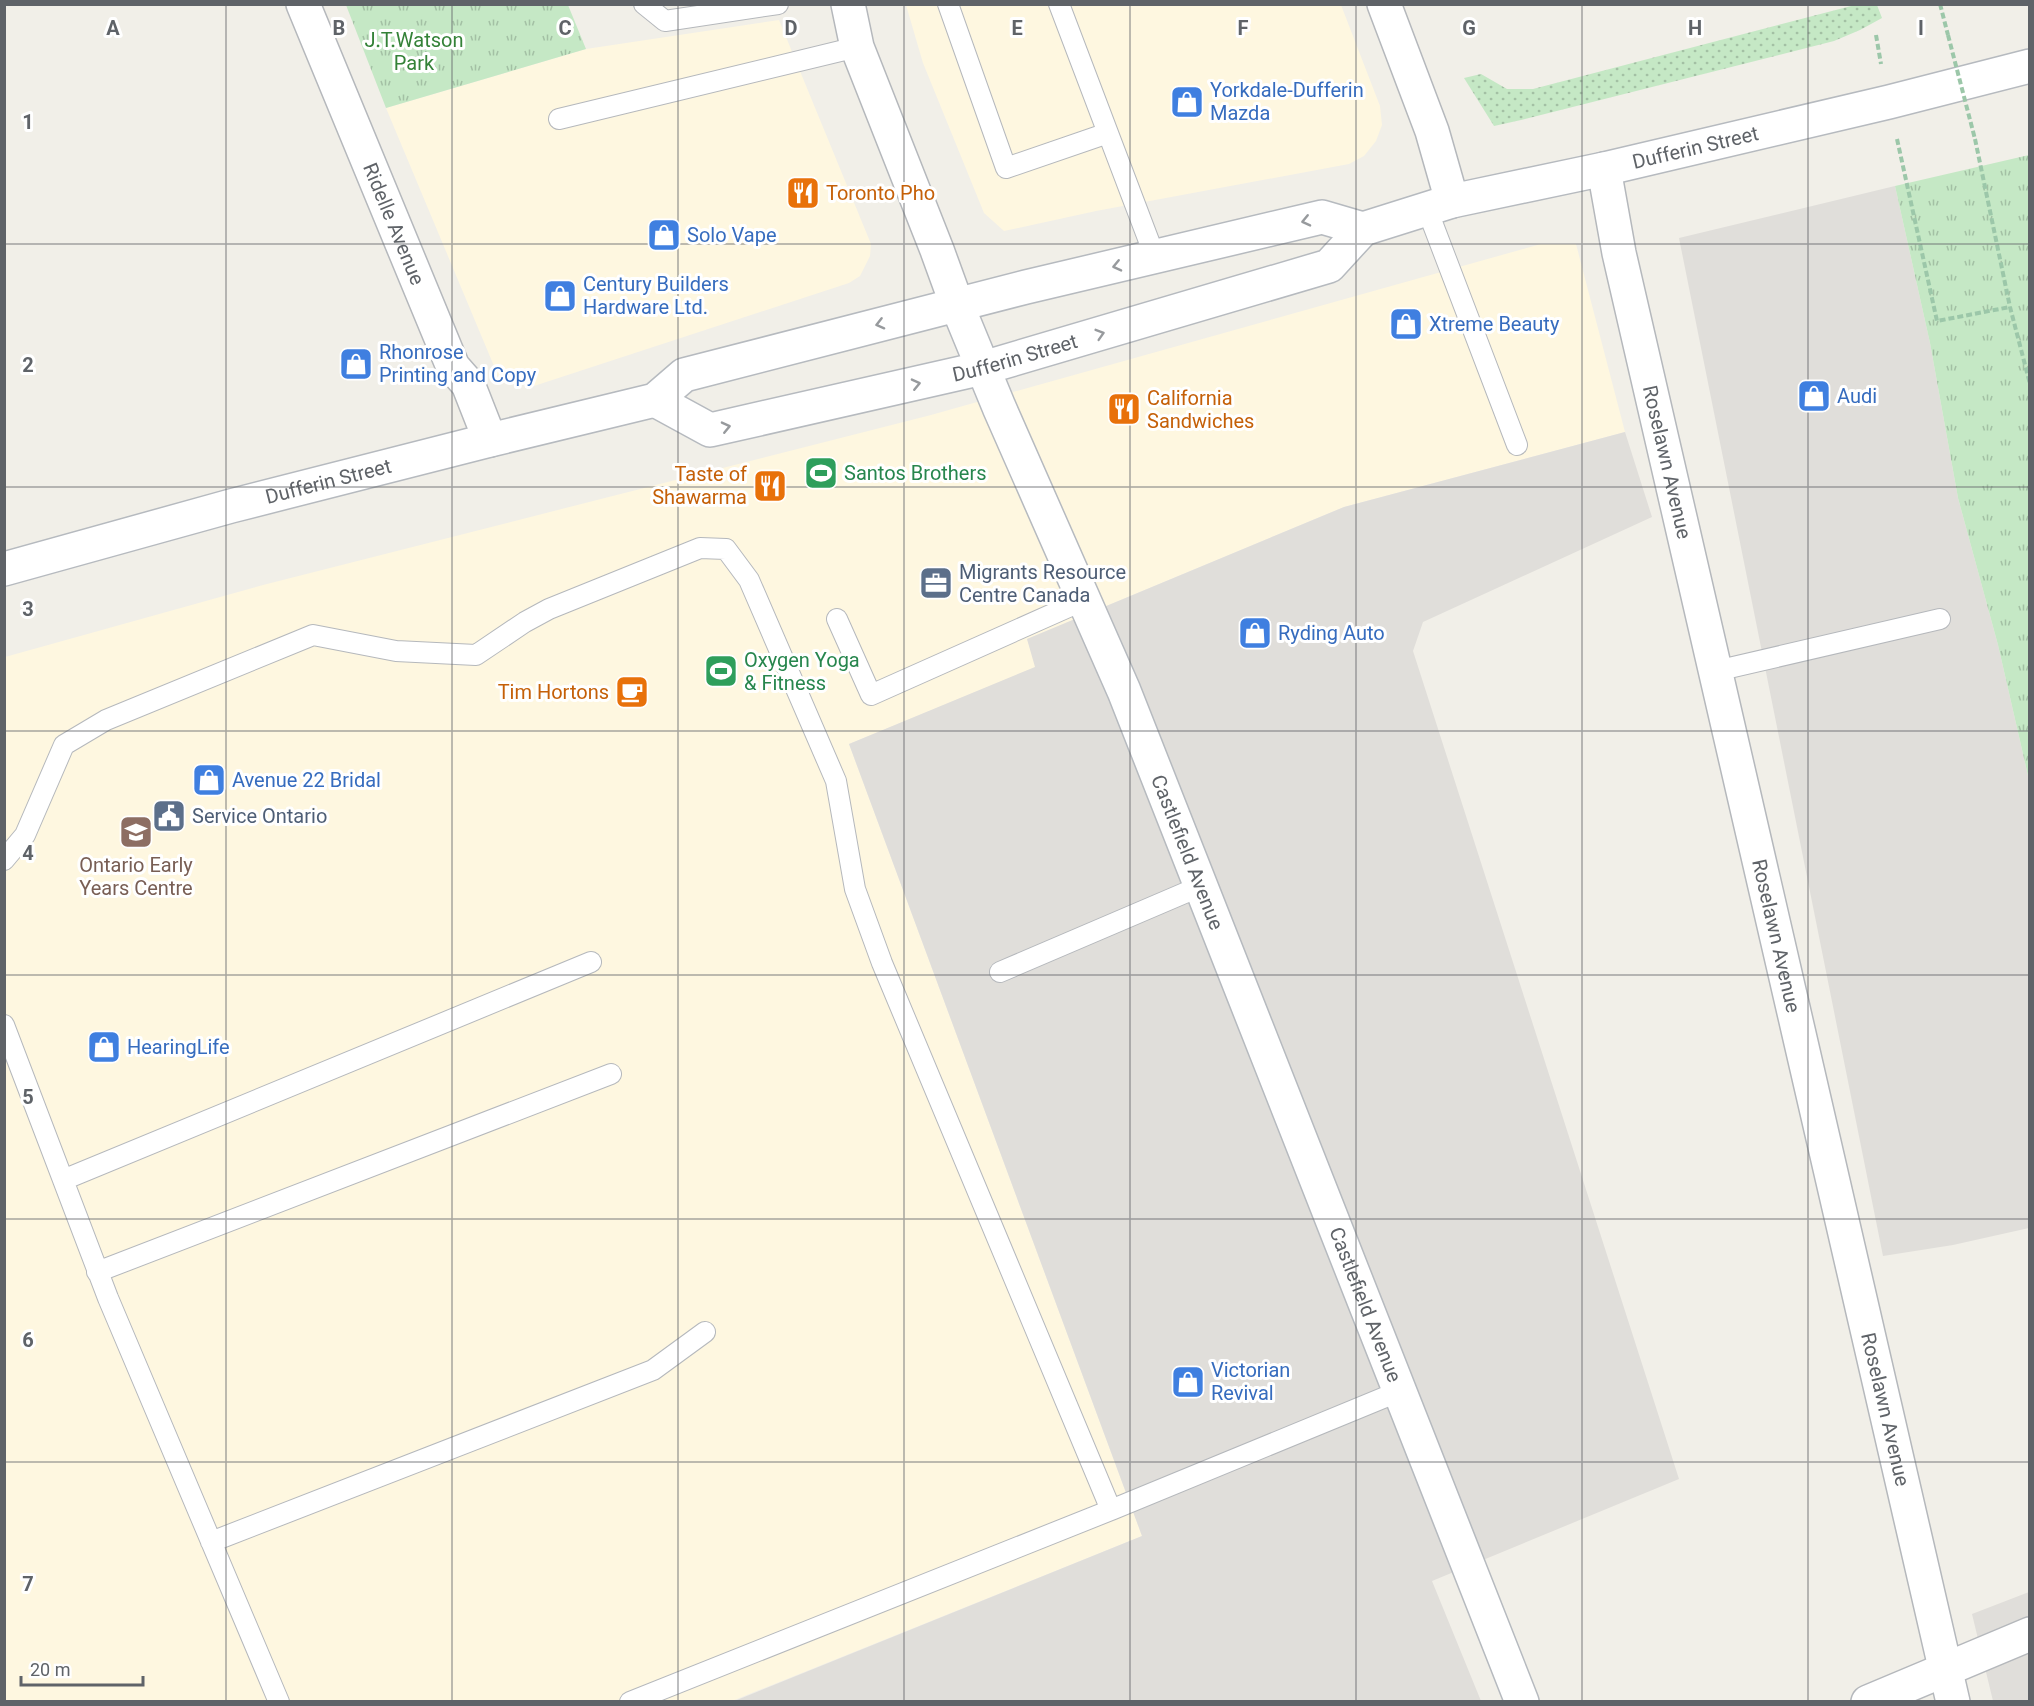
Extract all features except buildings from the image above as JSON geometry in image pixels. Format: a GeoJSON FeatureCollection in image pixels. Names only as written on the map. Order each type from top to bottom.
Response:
{"type":"FeatureCollection","features":[{"type":"Feature","properties":{"kind":"street","name":"Ridelle Avenue"},"geometry":{"type":"LineString","coordinates":[[303,4],[453,367],[468,384],[490,440]]}},
{"type":"Feature","properties":{"kind":"street","name":"Castlefield Avenue"},"geometry":{"type":"LineString","coordinates":[[848,4],[857,47],[957,305],[1124,691],[1522,1701]]}},
{"type":"Feature","properties":{"kind":"street"},"geometry":{"type":"LineString","coordinates":[[1383,4],[1432,131],[1439,205]]}},
{"type":"Feature","properties":{"kind":"street","name":"Dufferin Street"},"geometry":{"type":"LineString","coordinates":[[655,400],[710,430],[983,368],[1329,266],[1363,229],[1439,205],[1889,102],[2030,66]]}},
{"type":"Feature","properties":{"kind":"street","name":"Roselawn Avenue"},"geometry":{"type":"LineString","coordinates":[[1604,169],[1619,253],[1953,1701]]}},
{"type":"Feature","properties":{"kind":"street","name":"Dufferin Street"},"geometry":{"type":"LineString","coordinates":[[4,569],[145,529],[655,400],[684,375],[957,305],[1322,217],[1363,229]]}},
{"type":"Feature","properties":{"kind":"street"},"geometry":{"type":"LineString","coordinates":[[1868,1701],[2030,1634]]}},
{"type":"Feature","properties":{"kind":"lane"},"geometry":{"type":"LineString","coordinates":[[644,4],[665,21],[778,4]]}},
{"type":"Feature","properties":{"kind":"lane"},"geometry":{"type":"LineString","coordinates":[[948,4],[1006,168],[1108,133]]}},
{"type":"Feature","properties":{"kind":"lane"},"geometry":{"type":"LineString","coordinates":[[1059,4],[1155,257]]}},
{"type":"Feature","properties":{"kind":"lane"},"geometry":{"type":"LineString","coordinates":[[559,119],[857,47]]}},
{"type":"Feature","properties":{"kind":"lane"},"geometry":{"type":"LineString","coordinates":[[1439,205],[1517,445]]}},
{"type":"Feature","properties":{"kind":"lane"},"geometry":{"type":"LineString","coordinates":[[4,860],[24,835],[64,745],[106,720],[313,634],[396,651],[476,655],[549,609],[700,548],[726,549],[749,580],[836,781],[855,889],[878,952],[1111,1510]]}},
{"type":"Feature","properties":{"kind":"lane"},"geometry":{"type":"LineString","coordinates":[[837,619],[871,695],[1084,600]]}},
{"type":"Feature","properties":{"kind":"lane"},"geometry":{"type":"LineString","coordinates":[[1716,670],[1940,619]]}},
{"type":"Feature","properties":{"kind":"lane"},"geometry":{"type":"LineString","coordinates":[[1000,972],[1201,886]]}},
{"type":"Feature","properties":{"kind":"lane"},"geometry":{"type":"LineString","coordinates":[[63,1180],[591,962]]}},
{"type":"Feature","properties":{"kind":"lane"},"geometry":{"type":"LineString","coordinates":[[4,1025],[98,1272],[279,1701]]}},
{"type":"Feature","properties":{"kind":"lane"},"geometry":{"type":"LineString","coordinates":[[98,1272],[610,1074]]}},
{"type":"Feature","properties":{"kind":"lane"},"geometry":{"type":"LineString","coordinates":[[211,1542],[653,1370],[705,1332]]}},
{"type":"Feature","properties":{"kind":"lane"},"geometry":{"type":"LineString","coordinates":[[630,1701],[1111,1510],[1400,1391]]}},
{"type":"Feature","properties":{"kind":"path"},"geometry":{"type":"LineString","coordinates":[[1940,4],[1975,139],[2010,307],[2030,384]]}},
{"type":"Feature","properties":{"kind":"path"},"geometry":{"type":"LineString","coordinates":[[1902,167],[1937,321],[2010,307]]}},
{"type":"Feature","properties":{"kind":"shaded area"},"geometry":{"type":"Polygon","coordinates":[[[906,5],[1341,5],[1380,106],[1382,125],[1376,141],[1364,156],[1349,164],[1096,211],[1004,231],[984,213],[923,63],[906,5]]]}},
{"type":"Feature","properties":{"kind":"shaded area"},"geometry":{"type":"Polygon","coordinates":[[[779,20],[871,244],[870,256],[860,276],[849,283],[534,386],[499,378],[386,108],[586,49],[779,20]]]}},
{"type":"Feature","properties":{"kind":"shaded area"},"geometry":{"type":"Polygon","coordinates":[[[1895,186],[1930,343],[1958,498],[1998,645],[2029,780],[2029,1228],[1953,1245],[1883,1256],[1679,238],[1895,186]]]}},
{"type":"Feature","properties":{"kind":"shaded area"},"geometry":{"type":"Polygon","coordinates":[[[1541,244],[1576,244],[1625,432],[1344,507],[1027,639],[1036,667],[849,744],[1142,1536],[732,1701],[5,1702],[5,657],[263,585],[931,415],[1541,244]]]}},
{"type":"Feature","properties":{"kind":"shaded area"},"geometry":{"type":"Polygon","coordinates":[[[1625,432],[1652,517],[1423,622],[1413,651],[1679,1479],[1432,1581],[1481,1701],[732,1702],[1142,1536],[849,744],[1035,667],[1027,639],[1344,507],[1625,432]]]}},
{"type":"Feature","properties":{"kind":"shaded area"},"geometry":{"type":"Polygon","coordinates":[[[2029,1592],[2029,1701],[1993,1701],[1972,1614],[2029,1592]]]}},
{"type":"Feature","properties":{"kind":"green space","name":"J.T.Watson Park"},"geometry":{"type":"Polygon","coordinates":[[[346,5],[568,5],[586,49],[386,108],[346,5]]]}},
{"type":"Feature","properties":{"kind":"green space"},"geometry":{"type":"Polygon","coordinates":[[[1855,5],[1877,5],[1882,18],[1834,41],[1494,126],[1464,78],[1481,74],[1507,89],[1533,89],[1855,5]]]}},
{"type":"Feature","properties":{"kind":"green space"},"geometry":{"type":"Polygon","coordinates":[[[2030,155],[2029,780],[1998,645],[1958,498],[1930,343],[1895,186],[2030,155]]]}},
{"type":"Feature","properties":{"kind":"place","name":"Yorkdale-Dufferin Mazda"},"geometry":{"type":"Point","coordinates":[1187,102]}},
{"type":"Feature","properties":{"kind":"place","name":"Toronto Pho"},"geometry":{"type":"Point","coordinates":[803,193]}},
{"type":"Feature","properties":{"kind":"place","name":"Solo Vape"},"geometry":{"type":"Point","coordinates":[664,235]}},
{"type":"Feature","properties":{"kind":"place","name":"Century Builders Hardware Ltd."},"geometry":{"type":"Point","coordinates":[560,296]}},
{"type":"Feature","properties":{"kind":"place","name":"Xtreme Beauty"},"geometry":{"type":"Point","coordinates":[1406,324]}},
{"type":"Feature","properties":{"kind":"place","name":"Rhonrose Printing and Copy"},"geometry":{"type":"Point","coordinates":[356,364]}},
{"type":"Feature","properties":{"kind":"place","name":"Audi"},"geometry":{"type":"Point","coordinates":[1814,396]}},
{"type":"Feature","properties":{"kind":"place","name":"California Sandwiches"},"geometry":{"type":"Point","coordinates":[1124,409]}},
{"type":"Feature","properties":{"kind":"place","name":"Santos Brothers"},"geometry":{"type":"Point","coordinates":[821,473]}},
{"type":"Feature","properties":{"kind":"place","name":"Taste of Shawarma"},"geometry":{"type":"Point","coordinates":[770,486]}},
{"type":"Feature","properties":{"kind":"place","name":"Migrants Resource Centre Canada"},"geometry":{"type":"Point","coordinates":[936,583]}},
{"type":"Feature","properties":{"kind":"place","name":"Ryding Auto"},"geometry":{"type":"Point","coordinates":[1255,633]}},
{"type":"Feature","properties":{"kind":"place","name":"Oxygen Yoga & Fitness"},"geometry":{"type":"Point","coordinates":[721,671]}},
{"type":"Feature","properties":{"kind":"place","name":"Tim Hortons"},"geometry":{"type":"Point","coordinates":[632,692]}},
{"type":"Feature","properties":{"kind":"place","name":"Avenue 22 Bridal"},"geometry":{"type":"Point","coordinates":[209,780]}},
{"type":"Feature","properties":{"kind":"place","name":"Service Ontario"},"geometry":{"type":"Point","coordinates":[169,816]}},
{"type":"Feature","properties":{"kind":"place","name":"Ontario Early Years Centre"},"geometry":{"type":"Point","coordinates":[136,832]}},
{"type":"Feature","properties":{"kind":"place","name":"HearingLife"},"geometry":{"type":"Point","coordinates":[104,1047]}},
{"type":"Feature","properties":{"kind":"place","name":"Victorian Revival"},"geometry":{"type":"Point","coordinates":[1188,1382]}}]}
